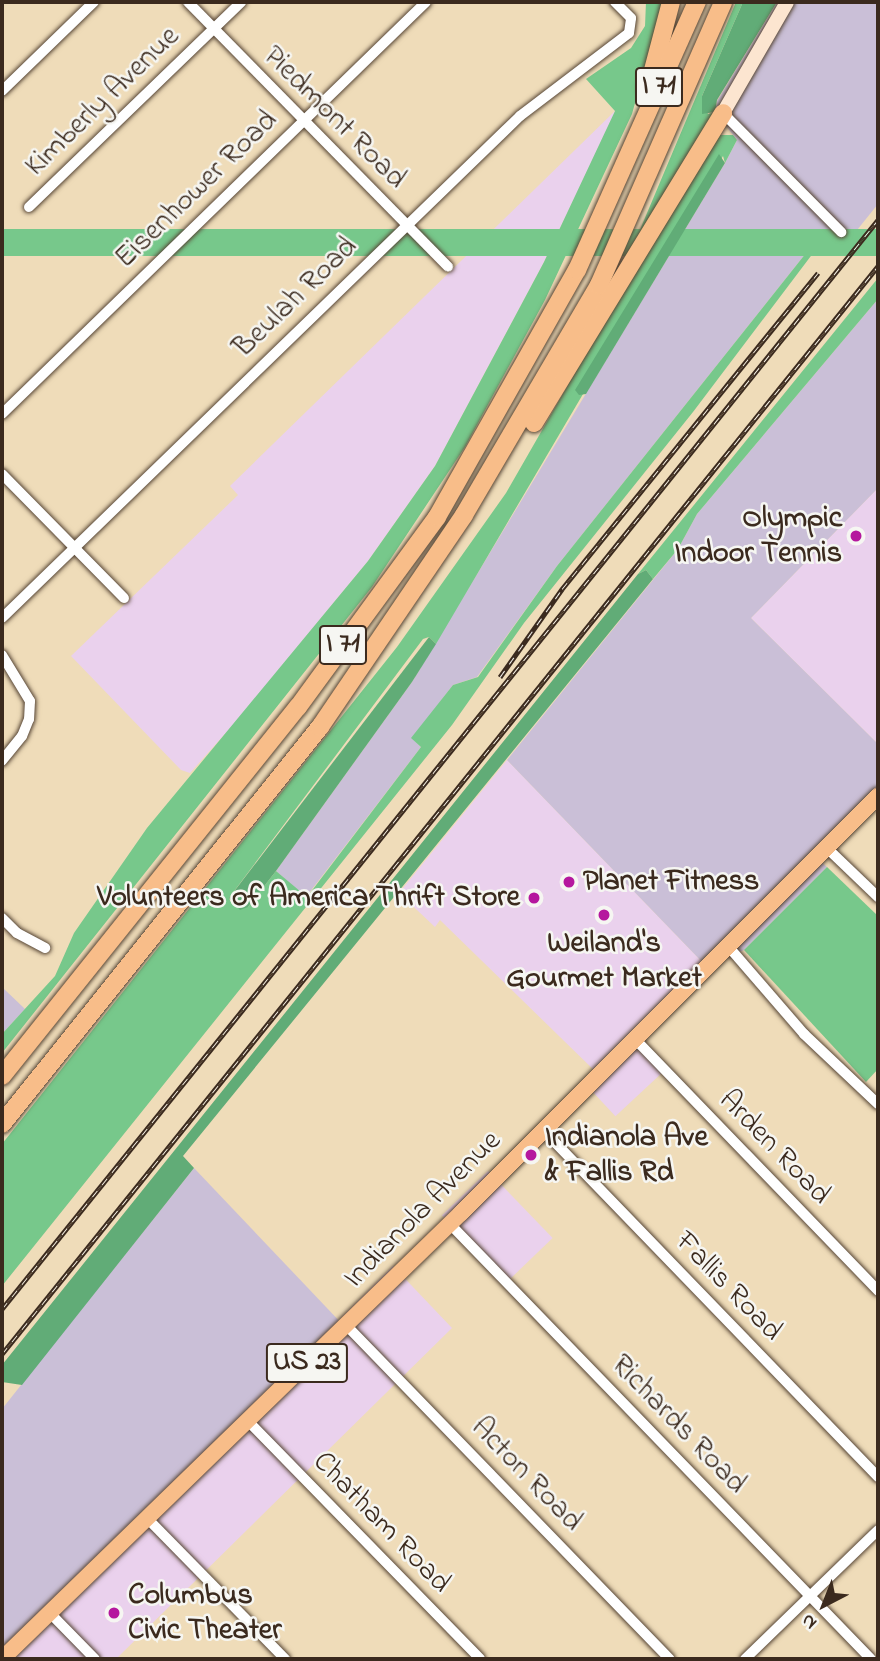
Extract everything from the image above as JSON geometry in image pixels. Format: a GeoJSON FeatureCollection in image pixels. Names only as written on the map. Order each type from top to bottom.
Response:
{"type":"FeatureCollection","features":[{"type":"Feature","properties":{"kind":"highway"},"geometry":{"type":"LineString","coordinates":[[621,172],[671,2]]}},
{"type":"Feature","properties":{"kind":"highway","name":"I 71"},"geometry":{"type":"LineString","coordinates":[[2,1076],[298,707],[437,516],[577,270],[697,2]]}},
{"type":"Feature","properties":{"kind":"highway","name":"I 71"},"geometry":{"type":"LineString","coordinates":[[2,1124],[320,727],[464,515],[599,285],[723,2]]}},
{"type":"Feature","properties":{"kind":"highway"},"geometry":{"type":"LineString","coordinates":[[464,515],[493,485],[561,383],[723,113]]}},
{"type":"Feature","properties":{"kind":"main road","name":"Indianola Avenue"},"geometry":{"type":"LineString","coordinates":[[2,1659],[450,1224],[878,796]]}},
{"type":"Feature","properties":{"kind":"street"},"geometry":{"type":"LineString","coordinates":[[2,91],[94,2]]}},
{"type":"Feature","properties":{"kind":"street","name":"Piedmont Road"},"geometry":{"type":"LineString","coordinates":[[188,2],[302,122],[447,267]]}},
{"type":"Feature","properties":{"kind":"street","name":"Kimberly Avenue"},"geometry":{"type":"LineString","coordinates":[[29,207],[241,2]]}},
{"type":"Feature","properties":{"kind":"street","name":"Eisenhower Road"},"geometry":{"type":"LineString","coordinates":[[2,414],[426,2]]}},
{"type":"Feature","properties":{"kind":"street","name":"Beulah Road"},"geometry":{"type":"LineString","coordinates":[[2,618],[520,116],[573,71],[622,40],[632,25],[615,2]]}},
{"type":"Feature","properties":{"kind":"street"},"geometry":{"type":"LineString","coordinates":[[787,2],[723,113],[841,232]]}},
{"type":"Feature","properties":{"kind":"street"},"geometry":{"type":"LineString","coordinates":[[2,474],[124,598]]}},
{"type":"Feature","properties":{"kind":"street"},"geometry":{"type":"LineString","coordinates":[[2,655],[30,701],[29,719],[22,736],[2,761]]}},
{"type":"Feature","properties":{"kind":"street"},"geometry":{"type":"LineString","coordinates":[[827,848],[878,897]]}},
{"type":"Feature","properties":{"kind":"street"},"geometry":{"type":"LineString","coordinates":[[2,918],[17,933],[45,948]]}},
{"type":"Feature","properties":{"kind":"street"},"geometry":{"type":"LineString","coordinates":[[728,946],[804,1034],[878,1104]]}},
{"type":"Feature","properties":{"kind":"street","name":"Arden Road"},"geometry":{"type":"LineString","coordinates":[[635,1039],[878,1291]]}},
{"type":"Feature","properties":{"kind":"street","name":"Fallis Road"},"geometry":{"type":"LineString","coordinates":[[544,1131],[878,1478]]}},
{"type":"Feature","properties":{"kind":"street","name":"Richards Road"},"geometry":{"type":"LineString","coordinates":[[450,1224],[871,1659]]}},
{"type":"Feature","properties":{"kind":"street","name":"Acton Road"},"geometry":{"type":"LineString","coordinates":[[346,1325],[670,1659]]}},
{"type":"Feature","properties":{"kind":"street","name":"Chatham Road"},"geometry":{"type":"LineString","coordinates":[[248,1421],[480,1659]]}},
{"type":"Feature","properties":{"kind":"street"},"geometry":{"type":"LineString","coordinates":[[147,1518],[285,1659]]}},
{"type":"Feature","properties":{"kind":"street"},"geometry":{"type":"LineString","coordinates":[[745,1659],[878,1530]]}},
{"type":"Feature","properties":{"kind":"street"},"geometry":{"type":"LineString","coordinates":[[48,1612],[95,1659]]}},
{"type":"Feature","properties":{"kind":"shaded area"},"geometry":{"type":"Polygon","coordinates":[[[777,2],[878,2],[878,204],[841,250],[822,233],[557,566],[477,677],[453,685],[412,738],[421,747],[306,897],[276,871],[412,682],[725,163],[737,140],[715,112],[717,101],[777,2]]]}},
{"type":"Feature","properties":{"kind":"shaded area"},"geometry":{"type":"Polygon","coordinates":[[[616,110],[544,262],[435,466],[368,561],[231,727],[190,773],[181,770],[71,656],[238,495],[230,486],[616,110]]]}},
{"type":"Feature","properties":{"kind":"shaded area"},"geometry":{"type":"Polygon","coordinates":[[[878,299],[878,488],[751,618],[878,744],[878,795],[816,857],[827,867],[744,950],[707,967],[507,760],[678,549],[697,514],[878,299]]]}},
{"type":"Feature","properties":{"kind":"shaded area"},"geometry":{"type":"Polygon","coordinates":[[[878,488],[878,744],[751,618],[878,488]]]}},
{"type":"Feature","properties":{"kind":"shaded area"},"geometry":{"type":"Polygon","coordinates":[[[507,760],[707,967],[599,1075],[440,920],[435,927],[399,893],[507,760]]]}},
{"type":"Feature","properties":{"kind":"shaded area"},"geometry":{"type":"Polygon","coordinates":[[[2,987],[25,1009],[2,1034],[2,987]]]}},
{"type":"Feature","properties":{"kind":"shaded area"},"geometry":{"type":"Polygon","coordinates":[[[635,1042],[663,1072],[615,1116],[587,1086],[635,1042]]]}},
{"type":"Feature","properties":{"kind":"shaded area"},"geometry":{"type":"Polygon","coordinates":[[[194,1168],[345,1327],[2,1659],[2,1409],[194,1168]]]}},
{"type":"Feature","properties":{"kind":"shaded area"},"geometry":{"type":"Polygon","coordinates":[[[488,1171],[553,1238],[507,1282],[442,1215],[488,1171]]]}},
{"type":"Feature","properties":{"kind":"shaded area"},"geometry":{"type":"Polygon","coordinates":[[[393,1266],[452,1328],[116,1659],[6,1659],[345,1326],[339,1320],[393,1266]]]}},
{"type":"Feature","properties":{"kind":"green space"},"geometry":{"type":"Polygon","coordinates":[[[646,2],[663,2],[632,114],[545,300],[465,447],[372,587],[2,1053],[2,1034],[55,976],[74,933],[147,828],[368,561],[435,466],[544,262],[615,111],[586,79],[631,48],[645,26],[646,2]]]}},
{"type":"Feature","properties":{"kind":"green space"},"geometry":{"type":"Polygon","coordinates":[[[736,2],[743,2],[702,96],[708,114],[715,112],[631,251],[736,2]]]}},
{"type":"Feature","properties":{"kind":"green space"},"geometry":{"type":"Polygon","coordinates":[[[743,2],[777,2],[717,100],[715,112],[702,114],[702,96],[743,2]]]}},
{"type":"Feature","properties":{"kind":"green space"},"geometry":{"type":"Polygon","coordinates":[[[720,135],[733,135],[737,140],[725,163],[723,156],[436,644],[429,637],[423,639],[229,898],[232,904],[248,907],[276,871],[307,897],[421,747],[411,738],[453,685],[478,677],[557,566],[822,233],[826,236],[693,412],[524,623],[452,725],[2,1286],[2,1144],[397,647],[506,493],[603,324],[720,135]]]}},
{"type":"Feature","properties":{"kind":"green space"},"geometry":{"type":"Polygon","coordinates":[[[719,154],[725,163],[586,394],[579,395],[575,390],[719,154]]]}},
{"type":"Feature","properties":{"kind":"green space"},"geometry":{"type":"Polygon","coordinates":[[[2,229],[878,229],[878,256],[2,256],[2,229]]]}},
{"type":"Feature","properties":{"kind":"green space"},"geometry":{"type":"Polygon","coordinates":[[[878,278],[878,299],[697,514],[678,549],[653,579],[646,570],[638,574],[878,278]]]}},
{"type":"Feature","properties":{"kind":"green space"},"geometry":{"type":"Polygon","coordinates":[[[646,570],[653,579],[183,1156],[194,1168],[22,1385],[2,1382],[2,1365],[638,574],[646,570]]]}},
{"type":"Feature","properties":{"kind":"green space"},"geometry":{"type":"Polygon","coordinates":[[[429,637],[436,644],[412,682],[276,871],[248,907],[240,910],[229,898],[429,637]]]}},
{"type":"Feature","properties":{"kind":"green space"},"geometry":{"type":"Polygon","coordinates":[[[827,867],[878,916],[878,1069],[866,1082],[744,950],[827,867]]]}},
{"type":"Feature","properties":{"kind":"railway"},"geometry":{"type":"LineString","coordinates":[[2,1309],[878,220]]}},
{"type":"Feature","properties":{"kind":"railway"},"geometry":{"type":"LineString","coordinates":[[2,1354],[878,266]]}},
{"type":"Feature","properties":{"kind":"railway"},"geometry":{"type":"LineString","coordinates":[[500,677],[562,589],[818,273]]}},
{"type":"Feature","properties":{"kind":"place","name":"Olympic Indoor Tennis"},"geometry":{"type":"Point","coordinates":[856,536]}},
{"type":"Feature","properties":{"kind":"place","name":"Planet Fitness"},"geometry":{"type":"Point","coordinates":[569,882]}},
{"type":"Feature","properties":{"kind":"place","name":"Volunteers of America Thrift Store"},"geometry":{"type":"Point","coordinates":[534,898]}},
{"type":"Feature","properties":{"kind":"place","name":"Weiland's Gourmet Market"},"geometry":{"type":"Point","coordinates":[604,915]}},
{"type":"Feature","properties":{"kind":"place","name":"Indianola Ave & Fallis Rd"},"geometry":{"type":"Point","coordinates":[531,1155]}},
{"type":"Feature","properties":{"kind":"place","name":"Columbus Civic Theater"},"geometry":{"type":"Point","coordinates":[114,1613]}}]}
